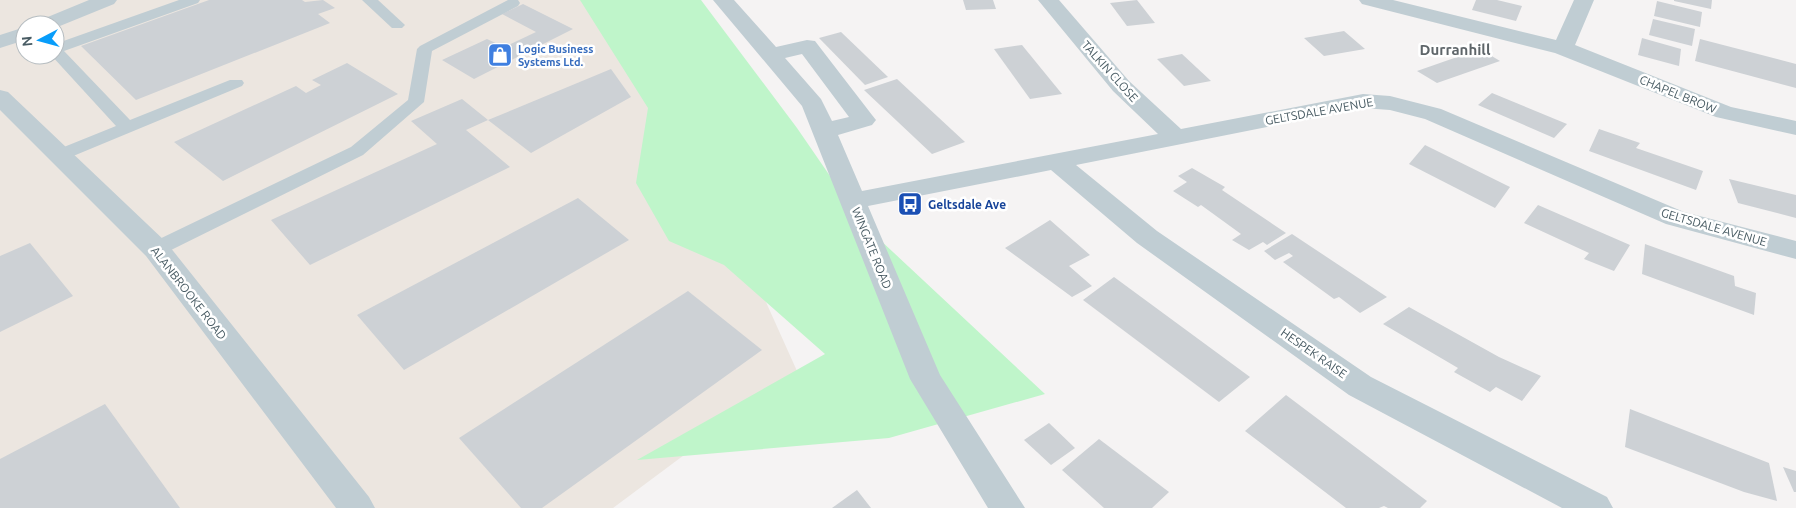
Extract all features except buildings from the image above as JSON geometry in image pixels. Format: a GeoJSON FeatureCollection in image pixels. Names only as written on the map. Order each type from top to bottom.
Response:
{"type":"FeatureCollection","features":[{"type":"Feature","properties":{"kind":"street"},"geometry":{"type":"LineString","coordinates":[[65,17],[107,0]]}},
{"type":"Feature","properties":{"kind":"street","name":"WINGATE ROAD"},"geometry":{"type":"LineString","coordinates":[[723,0],[813,104],[926,379],[1007,508]]}},
{"type":"Feature","properties":{"kind":"street","name":"TALKIN CLOSE"},"geometry":{"type":"LineString","coordinates":[[1048,0],[1121,86],[1177,138]]}},
{"type":"Feature","properties":{"kind":"street","name":"CHAPEL BROW"},"geometry":{"type":"LineString","coordinates":[[1369,0],[1563,48],[1724,112],[1796,128]]}},
{"type":"Feature","properties":{"kind":"street"},"geometry":{"type":"LineString","coordinates":[[1563,48],[1584,0]]}},
{"type":"Feature","properties":{"kind":"street"},"geometry":{"type":"LineString","coordinates":[[0,42],[15,37]]}},
{"type":"Feature","properties":{"kind":"street"},"geometry":{"type":"LineString","coordinates":[[770,55],[807,46],[864,120],[824,131]]}},
{"type":"Feature","properties":{"kind":"street","name":"ALANBROOKE ROAD"},"geometry":{"type":"LineString","coordinates":[[0,97],[156,249],[357,508]]}},
{"type":"Feature","properties":{"kind":"street","name":"GELTSDALE AVENUE"},"geometry":{"type":"LineString","coordinates":[[853,201],[1363,101],[1381,100],[1433,114],[1675,218],[1796,250]]}},
{"type":"Feature","properties":{"kind":"street","name":"HESPEK RAISE"},"geometry":{"type":"LineString","coordinates":[[1057,162],[1147,237],[1360,386],[1595,508]]}},
{"type":"Feature","properties":{"kind":"lane"},"geometry":{"type":"LineString","coordinates":[[65,46],[194,0]]}},
{"type":"Feature","properties":{"kind":"lane"},"geometry":{"type":"LineString","coordinates":[[369,0],[397,25]]}},
{"type":"Feature","properties":{"kind":"lane"},"geometry":{"type":"LineString","coordinates":[[156,249],[358,151],[416,102],[425,49],[513,3]]}},
{"type":"Feature","properties":{"kind":"lane"},"geometry":{"type":"LineString","coordinates":[[65,61],[128,128]]}},
{"type":"Feature","properties":{"kind":"lane"},"geometry":{"type":"LineString","coordinates":[[60,155],[236,83]]}},
{"type":"Feature","properties":{"kind":"shaded area"},"geometry":{"type":"Polygon","coordinates":[[[0,0],[621,0],[645,33],[797,371],[613,508],[0,508],[0,0]]]}},
{"type":"Feature","properties":{"kind":"green space"},"geometry":{"type":"Polygon","coordinates":[[[580,0],[701,0],[797,128],[863,224],[1045,394],[889,438],[637,460],[825,354],[724,265],[669,241],[636,183],[648,108],[580,0]]]}},
{"type":"Feature","properties":{"kind":"place","name":"Logic Business Systems Ltd."},"geometry":{"type":"Point","coordinates":[500,55]}},
{"type":"Feature","properties":{"kind":"place","name":"Geltsdale Ave"},"geometry":{"type":"Point","coordinates":[910,204]}},
{"type":"Feature","properties":{"kind":"district","name":"Durranhill"},"geometry":{"type":"Point","coordinates":[1455,49]}}]}
